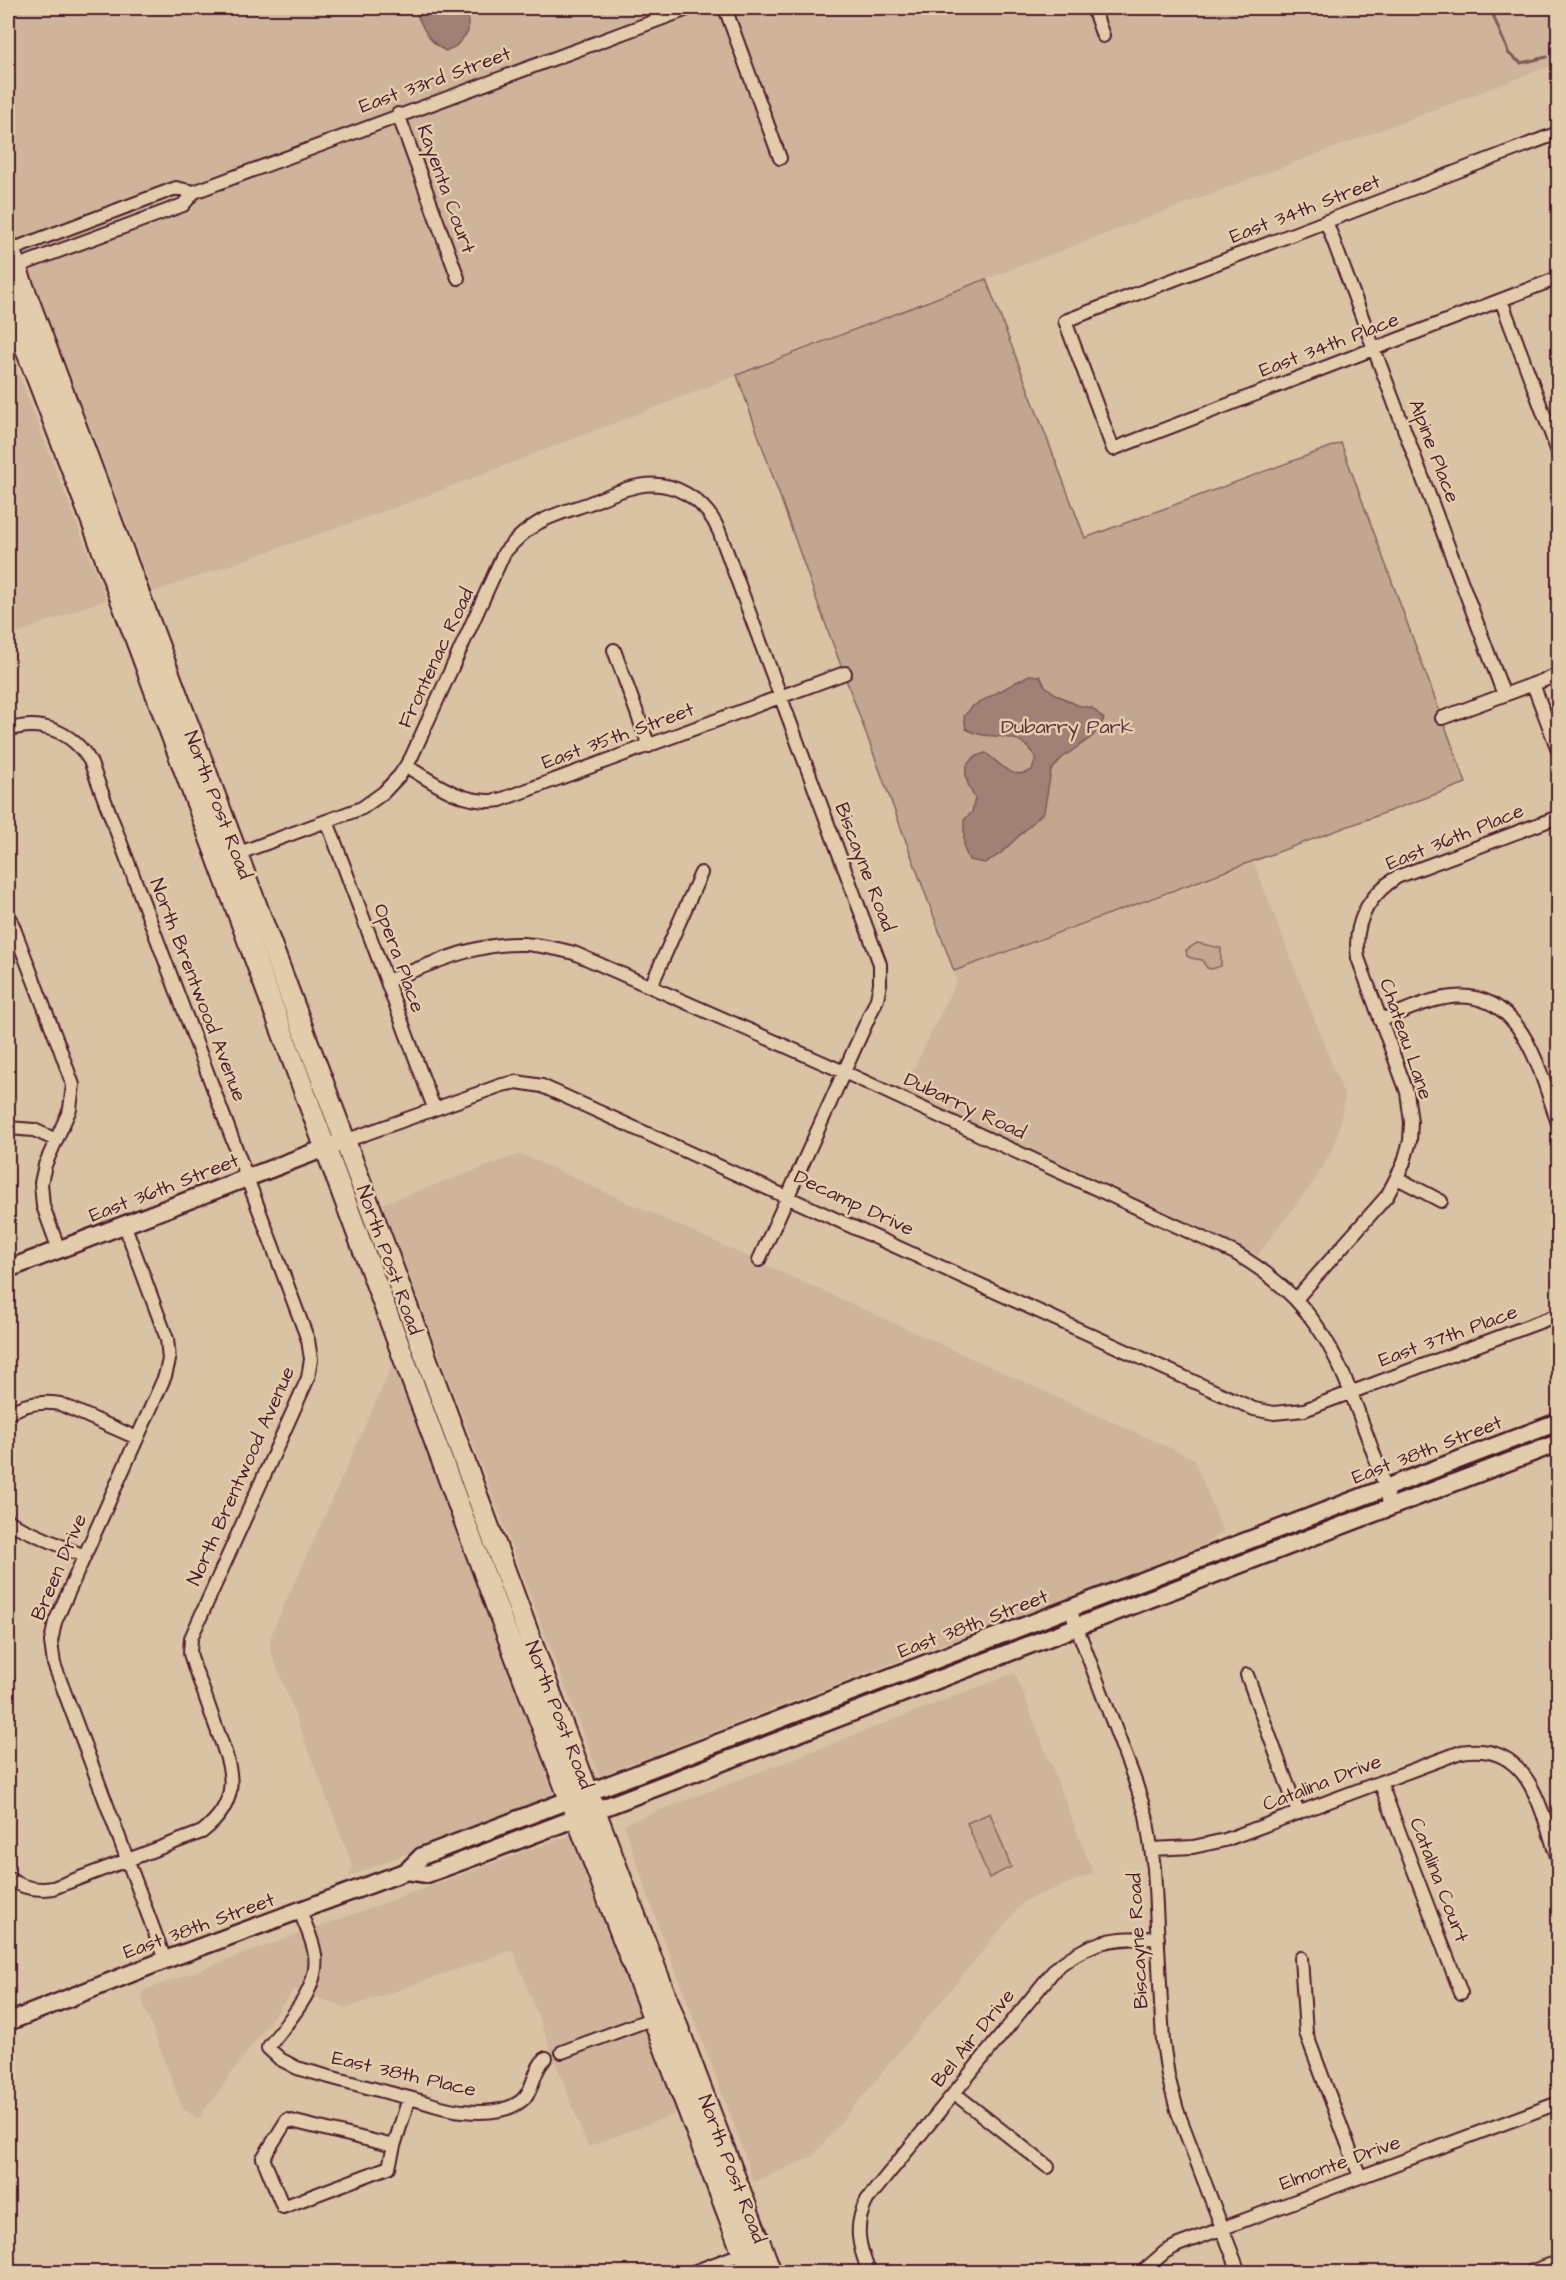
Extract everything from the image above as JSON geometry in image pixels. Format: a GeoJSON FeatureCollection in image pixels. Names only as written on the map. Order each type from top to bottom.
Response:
{"type":"FeatureCollection","features":[{"type":"Feature","properties":{"kind":"main road","name":"North Post Road"},"geometry":{"type":"LineString","coordinates":[[9,257],[227,857],[582,1805],[653,2018],[750,2272]]}},
{"type":"Feature","properties":{"kind":"main road","name":"North Post Road"},"geometry":{"type":"LineString","coordinates":[[8,302],[227,857]]}},
{"type":"Feature","properties":{"kind":"main road","name":"East 36th Street"},"geometry":{"type":"LineString","coordinates":[[8,1269],[335,1144]]}},
{"type":"Feature","properties":{"kind":"main road","name":"East 38th Street"},"geometry":{"type":"LineString","coordinates":[[582,1805],[1070,1609],[1558,1422]]}},
{"type":"Feature","properties":{"kind":"main road","name":"East 38th Street"},"geometry":{"type":"LineString","coordinates":[[8,2022],[165,1960],[407,1871],[422,1856],[582,1805],[1076,1628],[1558,1443]]}},
{"type":"Feature","properties":{"kind":"main road","name":"North Post Road"},"geometry":{"type":"LineString","coordinates":[[582,1805],[672,2012],[771,2272]]}},
{"type":"Feature","properties":{"kind":"street","name":"East 33rd Street"},"geometry":{"type":"LineString","coordinates":[[9,257],[183,206],[194,192],[398,114],[690,8]]}},
{"type":"Feature","properties":{"kind":"street"},"geometry":{"type":"LineString","coordinates":[[725,8],[780,158]]}},
{"type":"Feature","properties":{"kind":"street"},"geometry":{"type":"LineString","coordinates":[[1093,8],[1103,36]]}},
{"type":"Feature","properties":{"kind":"street","name":"Kayenta Court"},"geometry":{"type":"LineString","coordinates":[[398,114],[458,278]]}},
{"type":"Feature","properties":{"kind":"street","name":"East 34th Street"},"geometry":{"type":"LineString","coordinates":[[1113,449],[1065,321],[1558,133]]}},
{"type":"Feature","properties":{"kind":"street","name":"East 33rd Street"},"geometry":{"type":"LineString","coordinates":[[9,257],[176,188],[194,192]]}},
{"type":"Feature","properties":{"kind":"street","name":"Alpine Place"},"geometry":{"type":"LineString","coordinates":[[1326,222],[1504,695]]}},
{"type":"Feature","properties":{"kind":"street","name":"East 34th Place"},"geometry":{"type":"LineString","coordinates":[[1113,449],[1558,278]]}},
{"type":"Feature","properties":{"kind":"street"},"geometry":{"type":"LineString","coordinates":[[1501,300],[1558,452]]}},
{"type":"Feature","properties":{"kind":"street","name":"Frontenac Road"},"geometry":{"type":"LineString","coordinates":[[227,857],[349,814],[371,802],[390,786],[406,766],[504,553],[520,534],[540,520],[635,486],[661,485],[686,493]]}},
{"type":"Feature","properties":{"kind":"street","name":"Biscayne Road"},"geometry":{"type":"LineString","coordinates":[[686,493],[706,509],[717,526],[880,964],[877,999],[759,1260]]}},
{"type":"Feature","properties":{"kind":"street"},"geometry":{"type":"LineString","coordinates":[[614,650],[650,746]]}},
{"type":"Feature","properties":{"kind":"street","name":"East 35th Street"},"geometry":{"type":"LineString","coordinates":[[406,766],[456,795],[480,801],[495,801],[845,673]]}},
{"type":"Feature","properties":{"kind":"street"},"geometry":{"type":"LineString","coordinates":[[1442,718],[1558,675]]}},
{"type":"Feature","properties":{"kind":"street"},"geometry":{"type":"LineString","coordinates":[[1533,684],[1558,750]]}},
{"type":"Feature","properties":{"kind":"street","name":"North Brentwood Avenue"},"geometry":{"type":"LineString","coordinates":[[8,730],[33,725],[58,731],[78,745],[92,765],[308,1340],[311,1359],[309,1374],[191,1638],[190,1653],[194,1667],[231,1768],[231,1788],[228,1802],[221,1815],[202,1832],[58,1886],[44,1889],[24,1887],[8,1878]]}},
{"type":"Feature","properties":{"kind":"street","name":"East 36th Place"},"geometry":{"type":"LineString","coordinates":[[1370,900],[1385,885],[1397,878],[1558,817]]}},
{"type":"Feature","properties":{"kind":"street","name":"Opera Place"},"geometry":{"type":"LineString","coordinates":[[327,821],[434,1108]]}},
{"type":"Feature","properties":{"kind":"street"},"geometry":{"type":"LineString","coordinates":[[651,986],[701,873]]}},
{"type":"Feature","properties":{"kind":"street","name":"Chateau Lane"},"geometry":{"type":"LineString","coordinates":[[1296,1299],[1387,1196],[1408,1151],[1411,1132],[1410,1112],[1404,1083],[1361,968],[1357,948],[1358,928],[1370,900]]}},
{"type":"Feature","properties":{"kind":"street"},"geometry":{"type":"LineString","coordinates":[[8,913],[72,1081],[70,1109],[43,1169],[40,1192],[59,1250]]}},
{"type":"Feature","properties":{"kind":"street","name":"Dubarry Road"},"geometry":{"type":"LineString","coordinates":[[387,981],[463,952],[497,946],[526,944],[574,953],[844,1072],[1235,1253],[1270,1276],[1296,1299],[1326,1338],[1340,1364],[1351,1393],[1386,1489],[1390,1507]]}},
{"type":"Feature","properties":{"kind":"street"},"geometry":{"type":"LineString","coordinates":[[1380,1020],[1445,998],[1475,998],[1498,1008],[1516,1023],[1527,1039],[1558,1123]]}},
{"type":"Feature","properties":{"kind":"street","name":"Decamp Drive"},"geometry":{"type":"LineString","coordinates":[[335,1144],[502,1085],[517,1082],[542,1086],[1254,1409],[1274,1413],[1298,1411],[1351,1393]]}},
{"type":"Feature","properties":{"kind":"street"},"geometry":{"type":"LineString","coordinates":[[8,1128],[34,1130],[56,1140]]}},
{"type":"Feature","properties":{"kind":"street"},"geometry":{"type":"LineString","coordinates":[[1397,1178],[1441,1201]]}},
{"type":"Feature","properties":{"kind":"street","name":"Breen Drive"},"geometry":{"type":"LineString","coordinates":[[125,1226],[166,1335],[170,1352],[165,1376],[53,1626],[51,1642],[52,1656],[165,1960]]}},
{"type":"Feature","properties":{"kind":"street","name":"East 37th Place"},"geometry":{"type":"LineString","coordinates":[[1351,1393],[1558,1315]]}},
{"type":"Feature","properties":{"kind":"street"},"geometry":{"type":"LineString","coordinates":[[8,1414],[27,1404],[51,1402],[137,1438]]}},
{"type":"Feature","properties":{"kind":"street"},"geometry":{"type":"LineString","coordinates":[[8,1520],[18,1527],[84,1556]]}},
{"type":"Feature","properties":{"kind":"street","name":"Biscayne Road"},"geometry":{"type":"LineString","coordinates":[[1070,1609],[1138,1790],[1152,1849],[1163,2042],[1168,2076],[1177,2110],[1239,2272]]}},
{"type":"Feature","properties":{"kind":"street"},"geometry":{"type":"LineString","coordinates":[[1247,1675],[1298,1813]]}},
{"type":"Feature","properties":{"kind":"street","name":"Catalina Drive"},"geometry":{"type":"LineString","coordinates":[[1152,1849],[1211,1843],[1247,1833],[1461,1752],[1485,1750],[1513,1762],[1527,1778],[1558,1859]]}},
{"type":"Feature","properties":{"kind":"street","name":"Catalina Court"},"geometry":{"type":"LineString","coordinates":[[1380,1782],[1461,1993]]}},
{"type":"Feature","properties":{"kind":"street","name":"East 38th Place"},"geometry":{"type":"LineString","coordinates":[[300,1911],[314,1950],[314,1975],[304,1998],[268,2048],[280,2059],[297,2068],[409,2098],[462,2111],[486,2112],[511,2106],[527,2095],[532,2086],[535,2071],[546,2058]]}},
{"type":"Feature","properties":{"kind":"street","name":"Bel Air Drive"},"geometry":{"type":"LineString","coordinates":[[869,2272],[859,2244],[859,2222],[864,2206],[1056,1968],[1085,1948],[1108,1940],[1158,1938]]}},
{"type":"Feature","properties":{"kind":"street"},"geometry":{"type":"LineString","coordinates":[[1300,1958],[1304,2021],[1308,2041],[1360,2177]]}},
{"type":"Feature","properties":{"kind":"street"},"geometry":{"type":"LineString","coordinates":[[562,2052],[672,2012]]}},
{"type":"Feature","properties":{"kind":"street"},"geometry":{"type":"LineString","coordinates":[[954,2093],[1048,2168]]}},
{"type":"Feature","properties":{"kind":"street"},"geometry":{"type":"LineString","coordinates":[[394,2146],[287,2120],[263,2158],[283,2207],[388,2167],[409,2098]]}},
{"type":"Feature","properties":{"kind":"street","name":"Elmonte Drive"},"geometry":{"type":"LineString","coordinates":[[1142,2272],[1170,2249],[1558,2103]]}},
{"type":"Feature","properties":{"kind":"street"},"geometry":{"type":"LineString","coordinates":[[693,2272],[762,2246]]}},
{"type":"Feature","properties":{"kind":"street"},"geometry":{"type":"LineString","coordinates":[[1530,2272],[1558,2262]]}},
{"type":"Feature","properties":{"kind":"street"},"geometry":{"type":"LineString","coordinates":[[8,2264],[11,2272]]}},
{"type":"Feature","properties":{"kind":"shaded area"},"geometry":{"type":"Polygon","coordinates":[[[8,8],[1558,8],[1558,63],[986,279],[413,501],[153,592],[8,213],[8,8]]]}},
{"type":"Feature","properties":{"kind":"shaded area"},"geometry":{"type":"Polygon","coordinates":[[[414,8],[463,8],[468,19],[468,32],[456,46],[446,51],[430,38],[414,8]]]}},
{"type":"Feature","properties":{"kind":"shaded area"},"geometry":{"type":"Polygon","coordinates":[[[8,347],[106,599],[8,637],[8,347]]]}},
{"type":"Feature","properties":{"kind":"shaded area"},"geometry":{"type":"Polygon","coordinates":[[[1029,675],[1040,676],[1045,686],[1057,695],[1077,705],[1092,708],[1104,719],[1093,736],[1062,758],[1051,771],[1044,812],[1000,854],[985,863],[969,860],[964,848],[964,820],[972,812],[975,798],[966,777],[967,765],[977,756],[986,753],[1007,770],[1018,774],[1032,770],[1036,758],[1029,748],[1012,738],[985,735],[966,729],[964,716],[973,706],[1029,675]]]}},
{"type":"Feature","properties":{"kind":"shaded area"},"geometry":{"type":"Polygon","coordinates":[[[1254,863],[1345,1098],[1335,1144],[1317,1177],[1256,1257],[1230,1242],[903,1091],[957,980],[954,971],[1254,863]]]}},
{"type":"Feature","properties":{"kind":"shaded area"},"geometry":{"type":"Polygon","coordinates":[[[523,1155],[1194,1459],[1223,1532],[1203,1545],[1004,1625],[933,1647],[599,1776],[382,1204],[523,1155]]]}},
{"type":"Feature","properties":{"kind":"shaded area"},"geometry":{"type":"Polygon","coordinates":[[[394,1362],[401,1366],[554,1795],[348,1877],[353,1867],[270,1649],[271,1635],[394,1362]]]}},
{"type":"Feature","properties":{"kind":"shaded area"},"geometry":{"type":"Polygon","coordinates":[[[1015,1673],[1093,1873],[1024,1901],[812,2157],[753,2182],[739,2138],[656,1919],[624,1824],[1015,1673]]]}},
{"type":"Feature","properties":{"kind":"shaded area"},"geometry":{"type":"Polygon","coordinates":[[[576,1833],[681,2111],[588,2147],[513,1950],[347,2008],[294,1989],[198,2119],[182,2107],[143,2003],[142,1991],[576,1833]]]}},
{"type":"Feature","properties":{"kind":"green space","name":"Dubarry Park"},"geometry":{"type":"Polygon","coordinates":[[[986,279],[1085,538],[1341,443],[1466,783],[954,971],[817,601],[737,375],[986,279]]]}},
{"type":"Feature","properties":{"kind":"green space"},"geometry":{"type":"Polygon","coordinates":[[[1197,943],[1221,948],[1221,966],[1207,968],[1202,960],[1187,956],[1186,950],[1197,943]]]}},
{"type":"Feature","properties":{"kind":"green space"},"geometry":{"type":"Polygon","coordinates":[[[990,1813],[1011,1867],[989,1878],[967,1823],[990,1813]]]}},
{"type":"Feature","properties":{"kind":"waterway"},"geometry":{"type":"LineString","coordinates":[[1490,8],[1509,54],[1521,63],[1547,57]]}}]}
